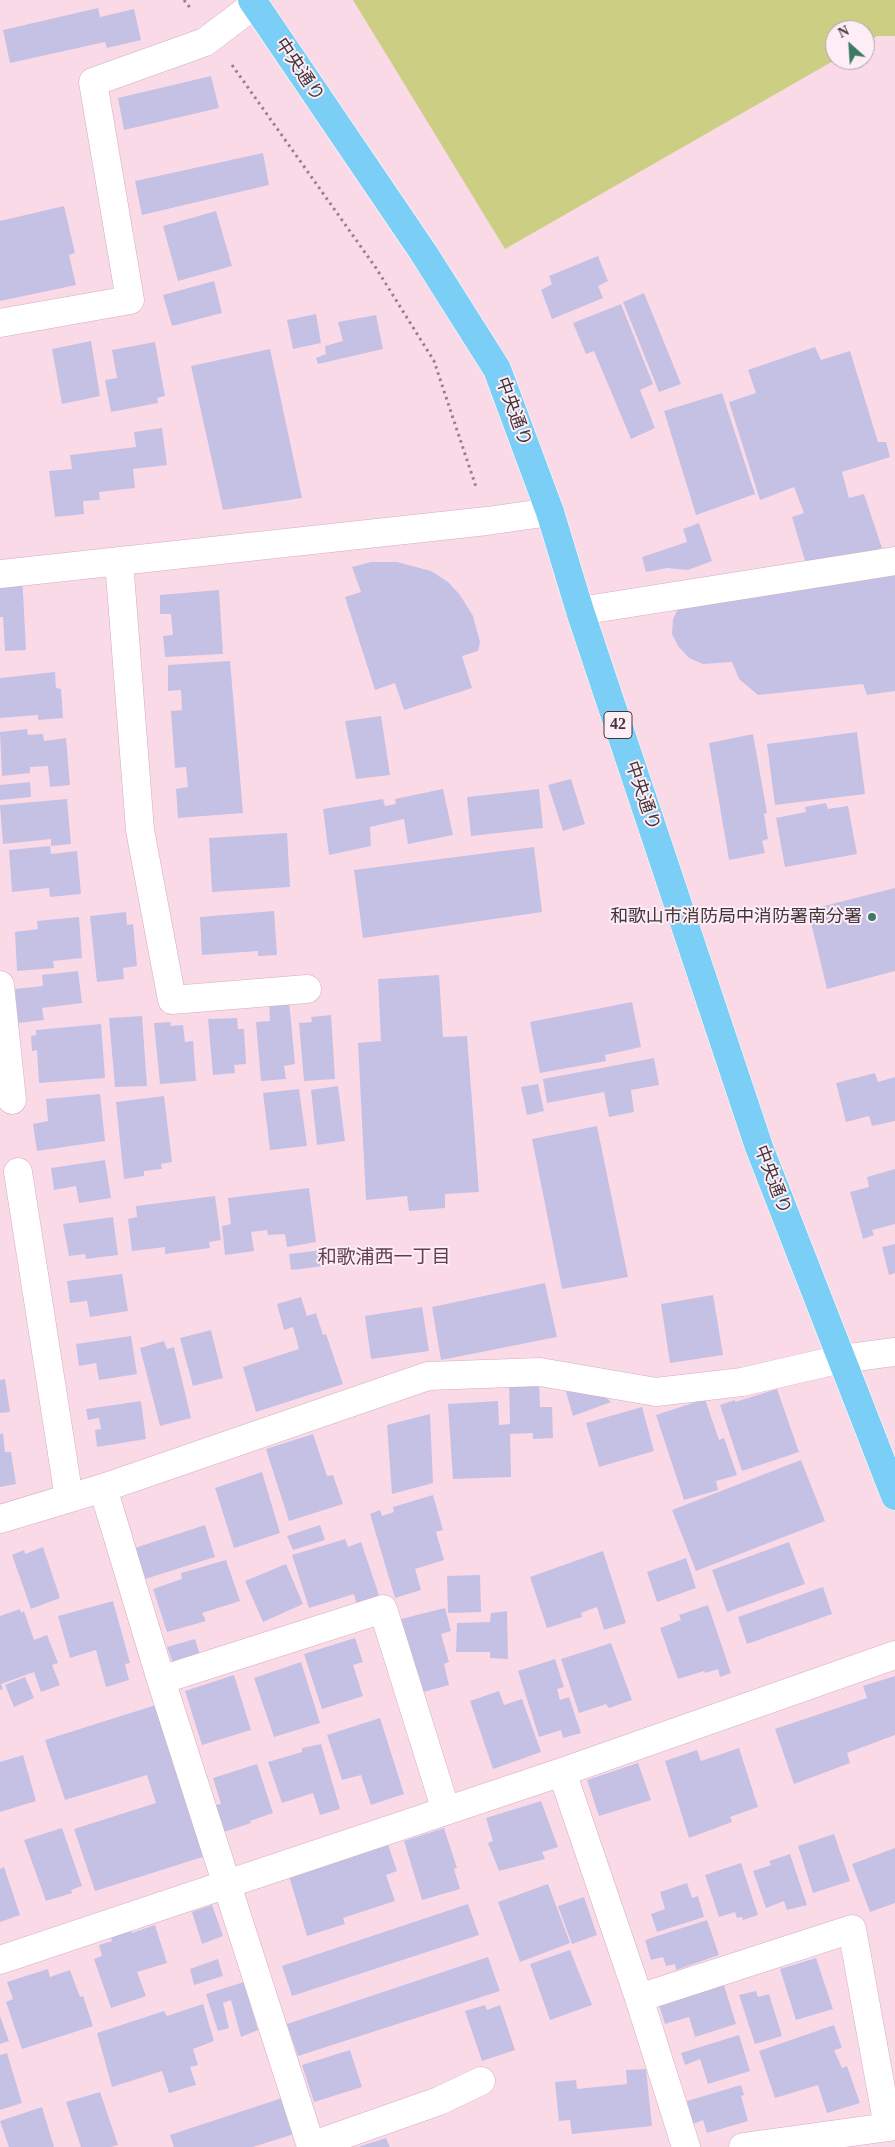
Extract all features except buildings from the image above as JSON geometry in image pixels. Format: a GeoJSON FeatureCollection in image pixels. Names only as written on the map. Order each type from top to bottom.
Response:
{"type":"FeatureCollection","features":[{"type":"Feature","properties":{"kind":"highway","name":"中央通り"},"geometry":{"type":"LineString","coordinates":[[253,2],[423,252],[497,369],[550,512],[580,611],[759,1147],[895,1496]]}},
{"type":"Feature","properties":{"kind":"street"},"geometry":{"type":"LineString","coordinates":[[0,323],[130,300],[93,82],[205,42],[253,2]]}},
{"type":"Feature","properties":{"kind":"street"},"geometry":{"type":"LineString","coordinates":[[0,574],[487,521],[550,512]]}},
{"type":"Feature","properties":{"kind":"street"},"geometry":{"type":"LineString","coordinates":[[580,611],[895,560]]}},
{"type":"Feature","properties":{"kind":"street"},"geometry":{"type":"LineString","coordinates":[[119,561],[140,830],[172,1000],[307,989]]}},
{"type":"Feature","properties":{"kind":"street"},"geometry":{"type":"LineString","coordinates":[[0,985],[12,1100]]}},
{"type":"Feature","properties":{"kind":"street"},"geometry":{"type":"LineString","coordinates":[[18,1172],[69,1498]]}},
{"type":"Feature","properties":{"kind":"street"},"geometry":{"type":"LineString","coordinates":[[0,1519],[102,1488],[428,1376],[540,1372],[656,1392],[742,1382],[841,1359],[895,1352]]}},
{"type":"Feature","properties":{"kind":"street"},"geometry":{"type":"LineString","coordinates":[[102,1488],[161,1680],[310,2147],[439,2101],[482,2081]]}},
{"type":"Feature","properties":{"kind":"street"},"geometry":{"type":"LineString","coordinates":[[161,1680],[383,1609],[446,1811]]}},
{"type":"Feature","properties":{"kind":"street"},"geometry":{"type":"LineString","coordinates":[[0,1960],[562,1772],[895,1655]]}},
{"type":"Feature","properties":{"kind":"street"},"geometry":{"type":"LineString","coordinates":[[562,1772],[639,1998],[686,2147]]}},
{"type":"Feature","properties":{"kind":"street"},"geometry":{"type":"LineString","coordinates":[[639,1998],[852,1928],[892,2127],[743,2147]]}},
{"type":"Feature","properties":{"kind":"path"},"geometry":{"type":"LineString","coordinates":[[184,0],[212,36],[376,268],[434,361],[487,521]]}},
{"type":"Feature","properties":{"kind":"green space"},"geometry":{"type":"Polygon","coordinates":[[[353,0],[895,0],[895,36],[875,37],[875,20],[825,20],[825,66],[505,249],[353,0]]]}},
{"type":"Feature","properties":{"kind":"place","name":"和歌山市消防局中消防署南分署"},"geometry":{"type":"Point","coordinates":[872,917]}},
{"type":"Feature","properties":{"kind":"district","name":"和歌浦西一丁目"},"geometry":{"type":"Point","coordinates":[384,1258]}}]}
